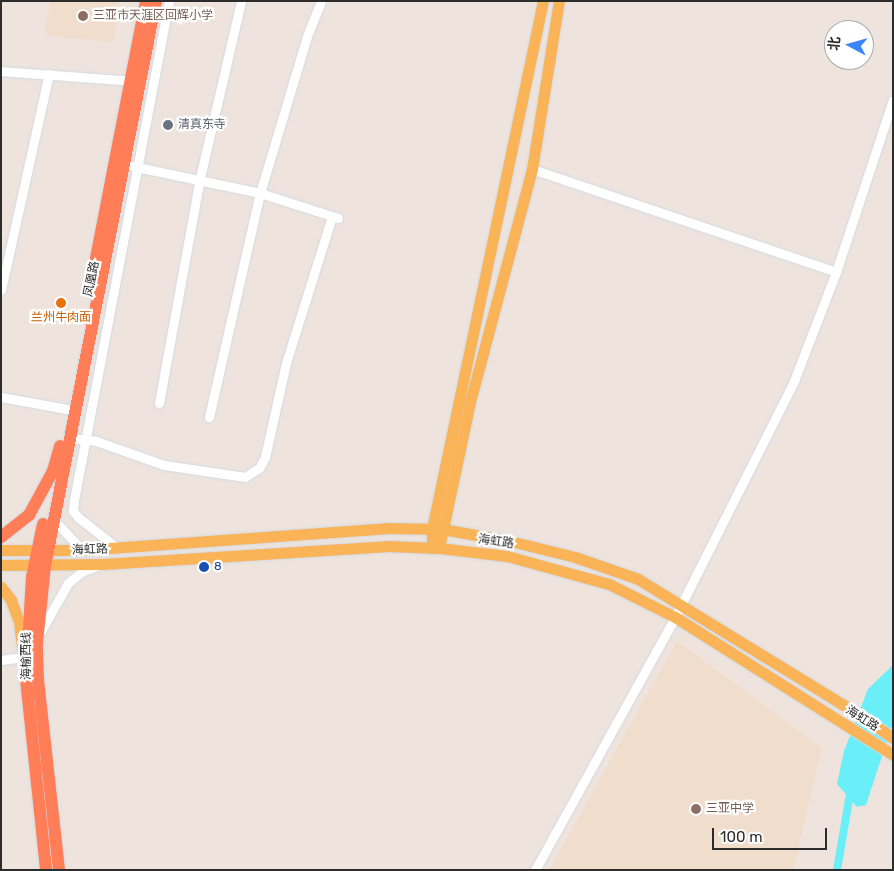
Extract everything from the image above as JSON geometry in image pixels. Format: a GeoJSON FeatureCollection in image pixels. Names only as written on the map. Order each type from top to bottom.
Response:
{"type":"FeatureCollection","features":[{"type":"Feature","properties":{"kind":"highway","name":"凤凰路"},"geometry":{"type":"LineString","coordinates":[[45,546],[53,519],[65,442],[130,166],[135,81],[146,1]]}},
{"type":"Feature","properties":{"kind":"highway","name":"凤凰路"},"geometry":{"type":"LineString","coordinates":[[1,537],[29,515],[53,471],[65,442],[67,409],[135,81],[156,1]]}},
{"type":"Feature","properties":{"kind":"highway","name":"海榆西线"},"geometry":{"type":"LineString","coordinates":[[46,870],[26,679],[26,637],[65,442]]}},
{"type":"Feature","properties":{"kind":"highway","name":"海榆西线"},"geometry":{"type":"LineString","coordinates":[[40,565],[37,643],[44,742],[60,870]]}},
{"type":"Feature","properties":{"kind":"main road"},"geometry":{"type":"LineString","coordinates":[[435,548],[437,529],[542,1]]}},
{"type":"Feature","properties":{"kind":"main road"},"geometry":{"type":"LineString","coordinates":[[437,529],[532,169],[560,1]]}},
{"type":"Feature","properties":{"kind":"main road","name":"海虹路"},"geometry":{"type":"LineString","coordinates":[[45,546],[82,550],[386,528],[437,529],[510,541],[575,557],[638,579],[857,713],[892,738]]}},
{"type":"Feature","properties":{"kind":"main road"},"geometry":{"type":"LineString","coordinates":[[1,550],[45,546]]}},
{"type":"Feature","properties":{"kind":"main road","name":"海虹路"},"geometry":{"type":"LineString","coordinates":[[40,565],[103,564],[386,546],[435,548],[507,556],[575,573],[609,584],[675,616],[889,752]]}},
{"type":"Feature","properties":{"kind":"main road"},"geometry":{"type":"LineString","coordinates":[[1,564],[40,565]]}},
{"type":"Feature","properties":{"kind":"main road"},"geometry":{"type":"LineString","coordinates":[[1,587],[11,600],[19,622],[26,679]]}},
{"type":"Feature","properties":{"kind":"street"},"geometry":{"type":"LineString","coordinates":[[116,547],[73,511],[130,166],[169,1]]}},
{"type":"Feature","properties":{"kind":"street"},"geometry":{"type":"LineString","coordinates":[[159,403],[199,182],[241,1]]}},
{"type":"Feature","properties":{"kind":"street"},"geometry":{"type":"LineString","coordinates":[[209,417],[260,194],[307,36],[321,1]]}},
{"type":"Feature","properties":{"kind":"street"},"geometry":{"type":"LineString","coordinates":[[1,71],[135,81]]}},
{"type":"Feature","properties":{"kind":"street"},"geometry":{"type":"LineString","coordinates":[[1,290],[49,74]]}},
{"type":"Feature","properties":{"kind":"street"},"geometry":{"type":"LineString","coordinates":[[535,870],[675,616],[679,604],[794,381],[836,272],[893,100]]}},
{"type":"Feature","properties":{"kind":"street"},"geometry":{"type":"LineString","coordinates":[[65,442],[86,440],[164,466],[245,477],[259,468],[266,457],[286,363],[335,217],[260,194],[130,166]]}},
{"type":"Feature","properties":{"kind":"street"},"geometry":{"type":"LineString","coordinates":[[532,169],[836,272]]}},
{"type":"Feature","properties":{"kind":"street"},"geometry":{"type":"LineString","coordinates":[[1,397],[67,409]]}},
{"type":"Feature","properties":{"kind":"street"},"geometry":{"type":"LineString","coordinates":[[53,519],[82,550]]}},
{"type":"Feature","properties":{"kind":"street"},"geometry":{"type":"LineString","coordinates":[[37,643],[47,617],[68,583],[81,572],[103,564]]}},
{"type":"Feature","properties":{"kind":"street"},"geometry":{"type":"LineString","coordinates":[[1,660],[23,657]]}},
{"type":"Feature","properties":{"kind":"shaded area","name":"三亚市天涯区回辉小学"},"geometry":{"type":"Polygon","coordinates":[[[50,1],[120,1],[113,42],[48,36],[45,31],[50,1]]]}},
{"type":"Feature","properties":{"kind":"shaded area","name":"三亚中学"},"geometry":{"type":"Polygon","coordinates":[[[677,641],[822,748],[793,870],[549,870],[677,641]]]}},
{"type":"Feature","properties":{"kind":"water"},"geometry":{"type":"Polygon","coordinates":[[[893,665],[893,723],[866,805],[857,807],[837,784],[844,751],[868,689],[893,665]]]}},
{"type":"Feature","properties":{"kind":"waterway"},"geometry":{"type":"LineString","coordinates":[[837,870],[851,788]]}},
{"type":"Feature","properties":{"kind":"place","name":"三亚市天涯区回辉小学"},"geometry":{"type":"Point","coordinates":[83,16]}},
{"type":"Feature","properties":{"kind":"place","name":"清真东寺"},"geometry":{"type":"Point","coordinates":[168,125]}},
{"type":"Feature","properties":{"kind":"place","name":"兰州牛肉面"},"geometry":{"type":"Point","coordinates":[61,303]}},
{"type":"Feature","properties":{"kind":"place","name":"8"},"geometry":{"type":"Point","coordinates":[204,567]}},
{"type":"Feature","properties":{"kind":"place","name":"三亚中学"},"geometry":{"type":"Point","coordinates":[696,809]}}]}
